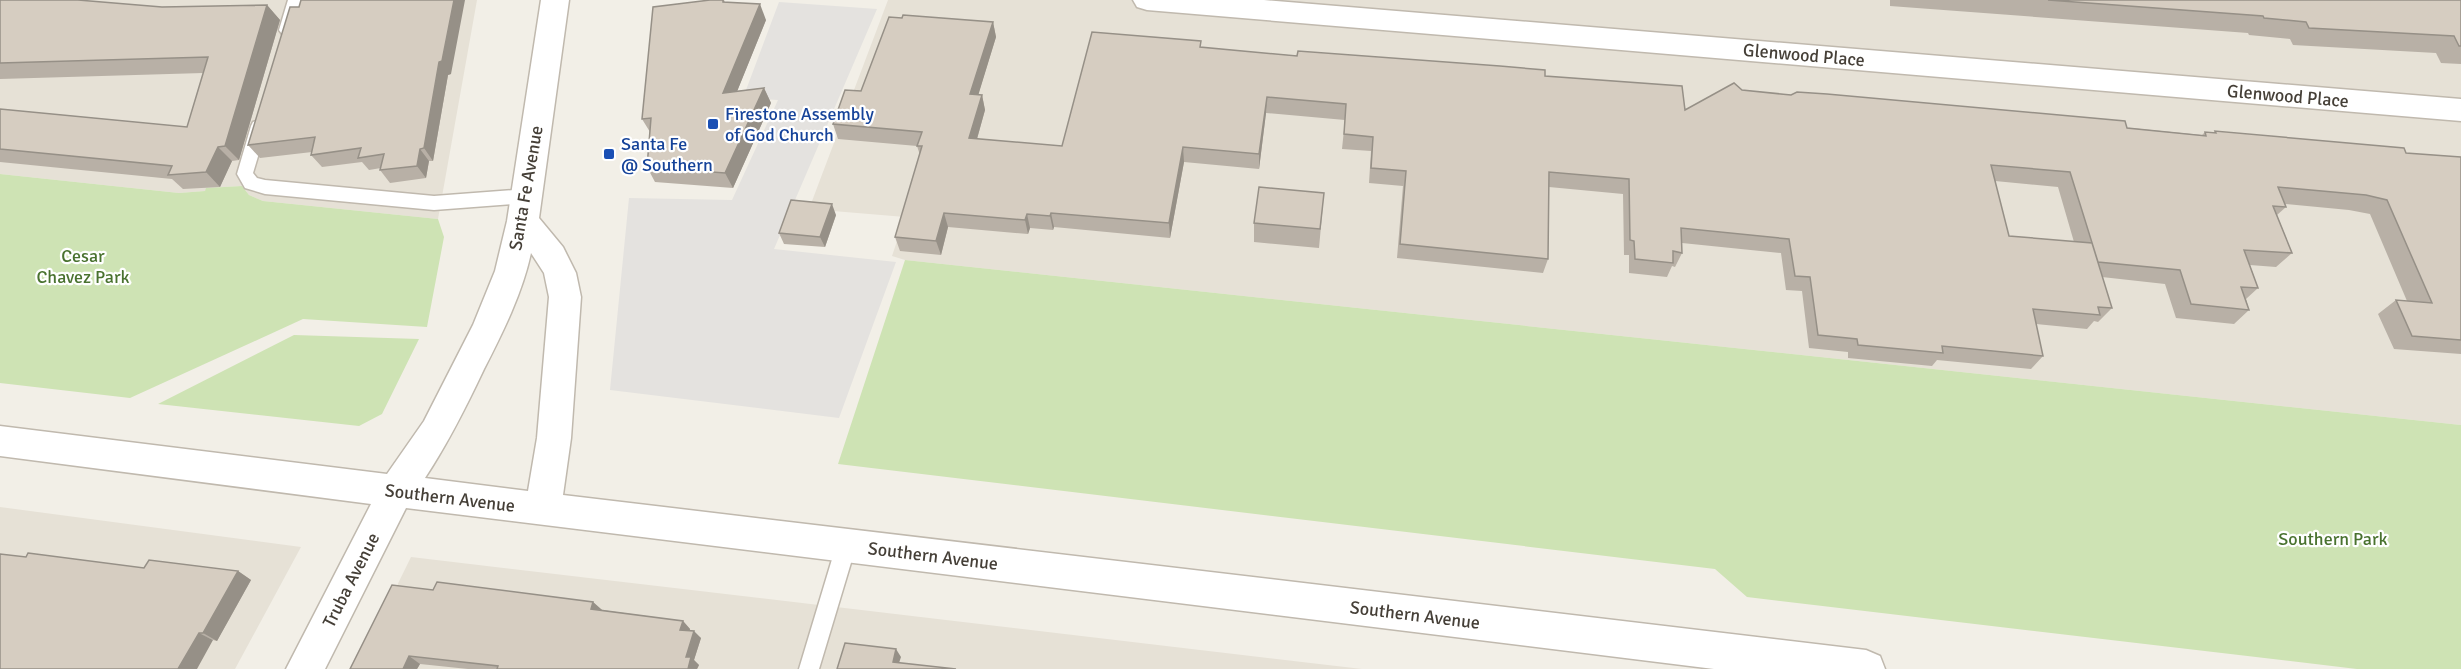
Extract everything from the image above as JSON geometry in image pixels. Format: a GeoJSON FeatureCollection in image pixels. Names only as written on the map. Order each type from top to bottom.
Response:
{"type":"FeatureCollection","features":[{"type":"Feature","properties":{"kind":"street","name":"Santa Fe Avenue"},"geometry":{"type":"LineString","coordinates":[[396,491],[436,432],[489,326],[511,271],[525,209],[555,0]]}},
{"type":"Feature","properties":{"kind":"street","name":"Glenwood Place"},"geometry":{"type":"LineString","coordinates":[[1147,0],[2461,111]]}},
{"type":"Feature","properties":{"kind":"street"},"geometry":{"type":"LineString","coordinates":[[525,209],[560,273],[565,297],[554,438],[543,509]]}},
{"type":"Feature","properties":{"kind":"street","name":"Southern Avenue"},"geometry":{"type":"LineString","coordinates":[[0,441],[1866,669]]}},
{"type":"Feature","properties":{"kind":"street","name":"Truba Avenue"},"geometry":{"type":"LineString","coordinates":[[305,669],[396,491]]}},
{"type":"Feature","properties":{"kind":"lane"},"geometry":{"type":"LineString","coordinates":[[283,44],[296,0]]}},
{"type":"Feature","properties":{"kind":"lane"},"geometry":{"type":"LineString","coordinates":[[264,110],[245,174],[251,183],[265,187],[525,209]]}},
{"type":"Feature","properties":{"kind":"lane"},"geometry":{"type":"LineString","coordinates":[[809,669],[846,546]]}},
{"type":"Feature","properties":{"kind":"shaded area"},"geometry":{"type":"Polygon","coordinates":[[[0,0],[477,0],[438,219],[263,201],[249,195],[242,186],[207,188],[205,191],[179,193],[0,174],[0,0]]]}},
{"type":"Feature","properties":{"kind":"shaded area"},"geometry":{"type":"Polygon","coordinates":[[[888,0],[2461,0],[2461,425],[905,260],[892,256],[905,217],[809,209],[888,0]]]}},
{"type":"Feature","properties":{"kind":"shaded area"},"geometry":{"type":"Polygon","coordinates":[[[779,2],[877,9],[774,249],[896,262],[839,418],[610,390],[629,198],[732,200],[778,100],[743,98],[779,2]]]}},
{"type":"Feature","properties":{"kind":"shaded area"},"geometry":{"type":"Polygon","coordinates":[[[0,507],[301,547],[235,669],[0,669],[0,507]]]}},
{"type":"Feature","properties":{"kind":"shaded area"},"geometry":{"type":"Polygon","coordinates":[[[411,557],[1362,669],[356,669],[411,557]]]}},
{"type":"Feature","properties":{"kind":"green space","name":"Cesar Chavez Park"},"geometry":{"type":"Polygon","coordinates":[[[0,174],[179,193],[205,191],[206,188],[242,186],[249,195],[263,201],[438,219],[444,237],[427,327],[303,319],[130,398],[0,383],[0,174]]]}},
{"type":"Feature","properties":{"kind":"green space","name":"Southern Park"},"geometry":{"type":"Polygon","coordinates":[[[905,260],[2461,425],[2461,669],[2357,669],[1747,597],[1715,569],[838,464],[905,260]]]}},
{"type":"Feature","properties":{"kind":"green space"},"geometry":{"type":"Polygon","coordinates":[[[294,335],[419,339],[382,414],[359,426],[158,404],[294,335]]]}},
{"type":"Feature","properties":{"kind":"building"},"geometry":{"type":"Polygon","coordinates":[[[0,0],[78,0],[162,7],[267,5],[225,146],[218,147],[206,172],[168,175],[172,166],[0,149],[0,109],[187,127],[208,57],[0,63],[0,0]]]}},
{"type":"Feature","properties":{"kind":"building"},"geometry":{"type":"Polygon","coordinates":[[[301,0],[454,0],[442,61],[439,62],[424,148],[420,149],[417,166],[380,170],[384,154],[358,158],[361,148],[311,155],[315,137],[248,145],[290,7],[299,7],[301,0]]]}},
{"type":"Feature","properties":{"kind":"building"},"geometry":{"type":"Polygon","coordinates":[[[710,0],[760,4],[723,93],[764,88],[725,173],[647,167],[651,118],[642,119],[653,7],[710,0]]]}},
{"type":"Feature","properties":{"kind":"building"},"geometry":{"type":"Polygon","coordinates":[[[2048,0],[2461,0],[2461,46],[2454,36],[2309,28],[2306,22],[2264,18],[2263,16],[2048,0]]]}},
{"type":"Feature","properties":{"kind":"building"},"geometry":{"type":"Polygon","coordinates":[[[903,15],[993,22],[970,94],[982,95],[969,138],[1062,146],[1092,32],[1201,41],[1200,47],[1297,56],[1298,51],[1500,66],[1545,70],[1545,76],[1682,86],[1685,110],[1734,83],[1742,90],[1791,95],[1797,92],[1827,94],[2125,121],[2127,128],[2206,136],[2205,132],[2216,133],[2215,131],[2404,148],[2406,153],[2461,157],[2461,340],[2412,336],[2396,300],[2432,303],[2387,200],[2366,195],[2278,187],[2286,207],[2273,206],[2292,253],[2244,250],[2258,288],[2241,287],[2249,310],[2191,304],[2180,270],[2098,262],[2070,172],[1991,165],[2009,236],[2092,243],[2112,308],[2098,307],[2100,315],[2033,309],[2043,356],[1942,346],[1943,353],[1858,345],[1857,339],[1818,335],[1810,277],[1795,276],[1789,239],[1681,228],[1682,253],[1673,251],[1673,263],[1635,259],[1634,241],[1630,240],[1629,179],[1549,172],[1548,259],[1400,244],[1406,171],[1371,168],[1373,137],[1344,134],[1346,104],[1267,97],[1259,154],[1183,147],[1169,223],[1051,213],[1050,216],[1027,214],[1025,220],[944,213],[936,241],[895,237],[922,146],[917,146],[922,132],[833,124],[845,90],[861,91],[889,17],[902,18],[903,15]]]}},
{"type":"Feature","properties":{"kind":"building"},"geometry":{"type":"Polygon","coordinates":[[[1259,187],[1324,193],[1320,229],[1254,223],[1259,187]]]}},
{"type":"Feature","properties":{"kind":"building"},"geometry":{"type":"Polygon","coordinates":[[[791,200],[832,204],[820,237],[779,233],[791,200]]]}},
{"type":"Feature","properties":{"kind":"building"},"geometry":{"type":"Polygon","coordinates":[[[28,553],[144,568],[149,560],[238,571],[203,633],[199,633],[178,669],[0,669],[0,554],[26,557],[28,553]]]}},
{"type":"Feature","properties":{"kind":"building"},"geometry":{"type":"Polygon","coordinates":[[[437,582],[593,602],[591,609],[683,621],[680,630],[694,631],[686,657],[691,657],[688,669],[497,669],[498,666],[409,656],[403,669],[350,669],[392,585],[433,590],[437,582]]]}},
{"type":"Feature","properties":{"kind":"building"},"geometry":{"type":"Polygon","coordinates":[[[845,643],[896,649],[893,662],[956,669],[837,669],[845,643]]]}},
{"type":"Feature","properties":{"kind":"place","name":"Firestone Assembly of God Church"},"geometry":{"type":"Point","coordinates":[713,124]}},
{"type":"Feature","properties":{"kind":"place","name":"Santa Fe @ Southern"},"geometry":{"type":"Point","coordinates":[609,154]}}]}
